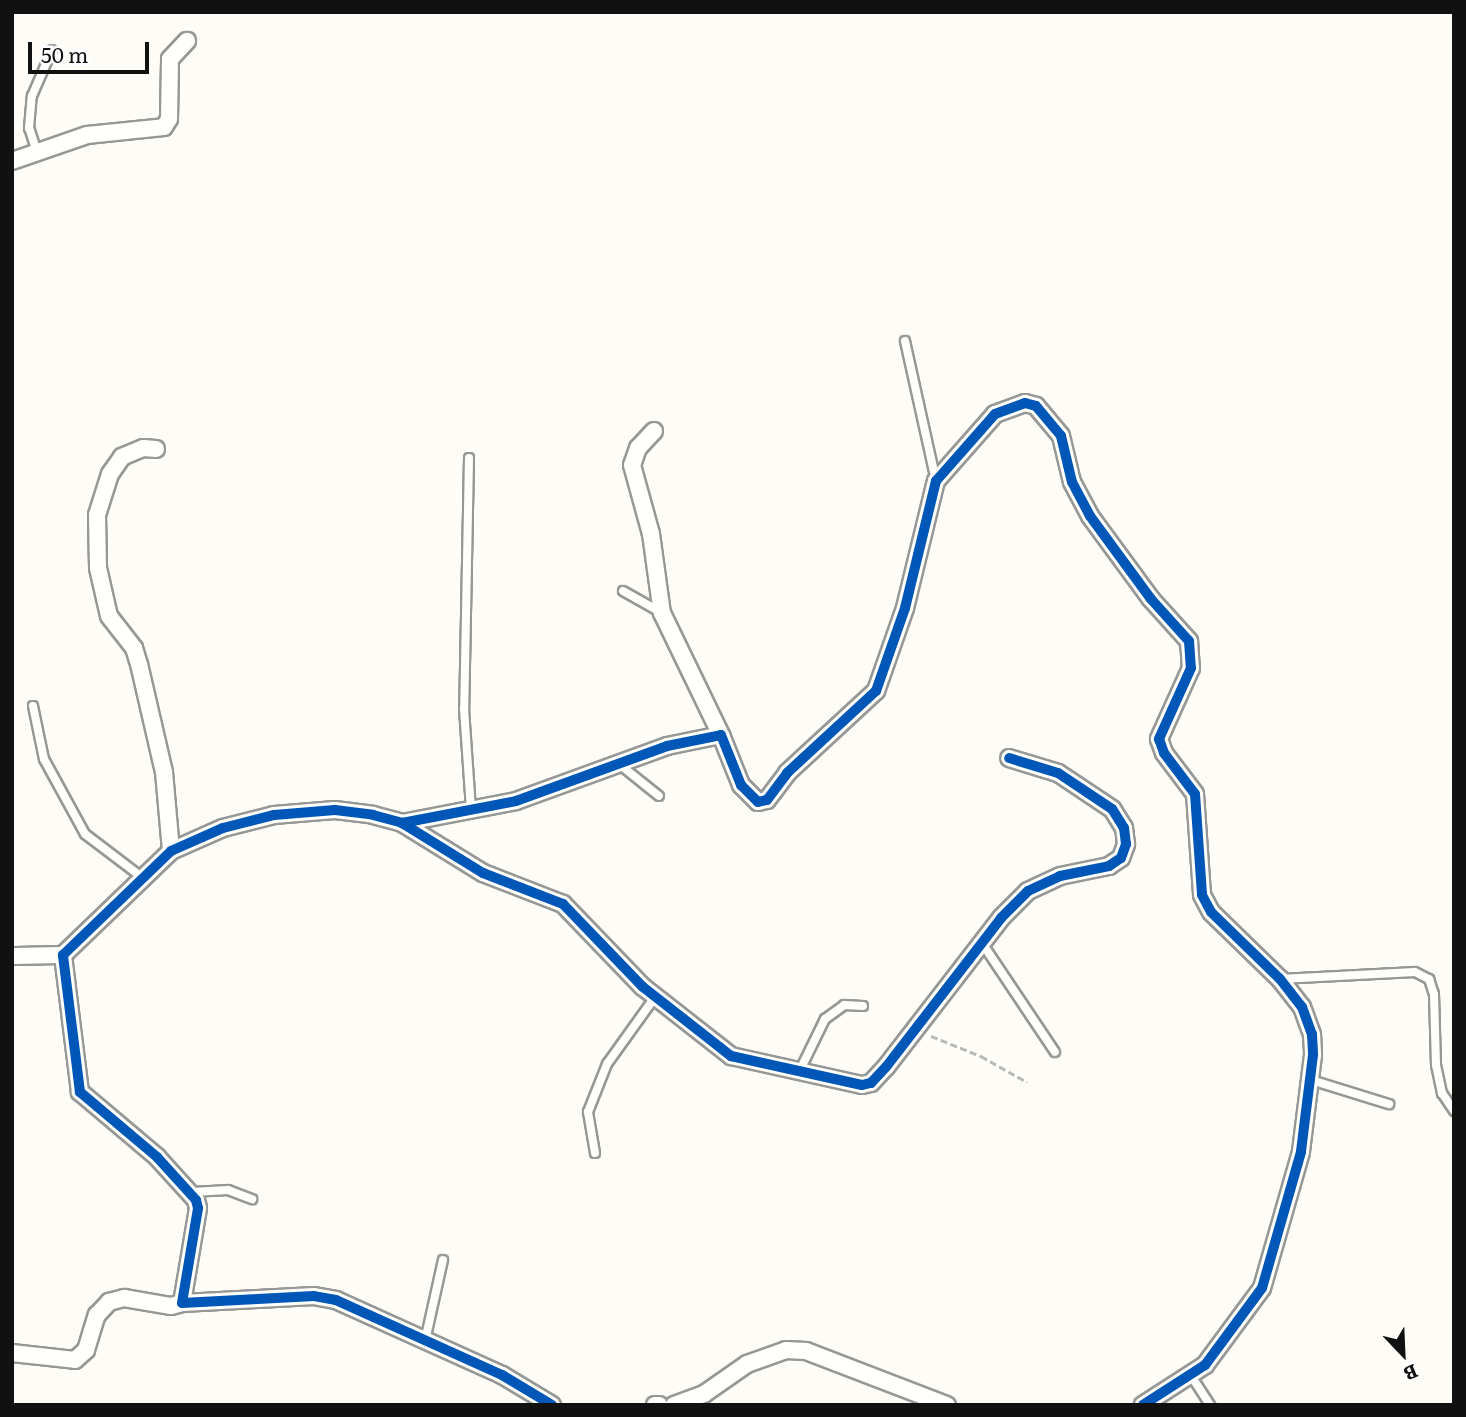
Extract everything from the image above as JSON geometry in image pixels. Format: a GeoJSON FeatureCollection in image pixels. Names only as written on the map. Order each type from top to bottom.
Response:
{"type":"FeatureCollection","features":[{"type":"Feature","properties":{"kind":"street"},"geometry":{"type":"LineString","coordinates":[[12,161],[88,135],[164,127],[169,119],[170,59],[187,41]]}},
{"type":"Feature","properties":{"kind":"street"},"geometry":{"type":"LineString","coordinates":[[654,431],[639,448],[632,465],[651,534],[662,612],[721,735],[737,779],[763,802],[876,691],[905,608],[936,481],[995,414],[1012,405],[1036,406],[1061,436],[1072,482],[1090,516],[1151,599],[1189,641],[1191,668],[1159,739],[1164,753],[1195,794],[1198,870],[1210,912],[1280,979],[1302,1007],[1312,1034],[1301,1152],[1272,1267],[1262,1288],[1214,1355],[1143,1405]]}},
{"type":"Feature","properties":{"kind":"street"},"geometry":{"type":"LineString","coordinates":[[156,449],[143,448],[122,457],[110,474],[97,515],[99,568],[109,616],[139,664],[164,772],[172,850]]}},
{"type":"Feature","properties":{"kind":"street"},"geometry":{"type":"LineString","coordinates":[[402,823],[516,801],[667,746],[721,735]]}},
{"type":"Feature","properties":{"kind":"street"},"geometry":{"type":"LineString","coordinates":[[12,956],[63,955],[172,850],[223,828],[274,815],[335,810],[402,823],[483,873],[563,904],[655,997],[730,1056],[800,1070],[850,1084],[872,1083],[982,943],[1028,891],[1060,876],[1110,866],[1121,858],[1126,844],[1112,809],[1059,774],[1009,758]]}},
{"type":"Feature","properties":{"kind":"street"},"geometry":{"type":"LineString","coordinates":[[63,955],[72,1050],[80,1092],[192,1192],[198,1208],[182,1303]]}},
{"type":"Feature","properties":{"kind":"street"},"geometry":{"type":"LineString","coordinates":[[12,1353],[75,1360],[86,1350],[97,1315],[109,1302],[124,1298],[171,1306],[182,1303],[314,1296],[355,1307],[502,1375],[552,1405]]}},
{"type":"Feature","properties":{"kind":"street"},"geometry":{"type":"LineString","coordinates":[[674,1405],[704,1394],[747,1364],[786,1350],[806,1351],[947,1405]]}},
{"type":"Feature","properties":{"kind":"lane"},"geometry":{"type":"LineString","coordinates":[[37,152],[29,128],[32,96],[52,50]]}},
{"type":"Feature","properties":{"kind":"lane"},"geometry":{"type":"LineString","coordinates":[[905,341],[936,481]]}},
{"type":"Feature","properties":{"kind":"lane"},"geometry":{"type":"LineString","coordinates":[[469,458],[464,709],[471,809]]}},
{"type":"Feature","properties":{"kind":"lane"},"geometry":{"type":"LineString","coordinates":[[623,591],[662,612]]}},
{"type":"Feature","properties":{"kind":"lane"},"geometry":{"type":"LineString","coordinates":[[33,706],[44,759],[85,834],[143,878]]}},
{"type":"Feature","properties":{"kind":"lane"},"geometry":{"type":"LineString","coordinates":[[619,764],[659,796]]}},
{"type":"Feature","properties":{"kind":"lane"},"geometry":{"type":"LineString","coordinates":[[982,943],[1055,1052]]}},
{"type":"Feature","properties":{"kind":"lane"},"geometry":{"type":"LineString","coordinates":[[1280,979],[1415,972],[1429,979],[1434,995],[1436,1065],[1442,1093],[1454,1111]]}},
{"type":"Feature","properties":{"kind":"lane"},"geometry":{"type":"LineString","coordinates":[[595,1153],[588,1112],[607,1064],[655,997]]}},
{"type":"Feature","properties":{"kind":"lane"},"geometry":{"type":"LineString","coordinates":[[800,1070],[813,1039],[835,1009],[863,1006]]}},
{"type":"Feature","properties":{"kind":"lane"},"geometry":{"type":"LineString","coordinates":[[1308,1079],[1389,1104]]}},
{"type":"Feature","properties":{"kind":"lane"},"geometry":{"type":"LineString","coordinates":[[192,1192],[228,1190],[252,1199]]}},
{"type":"Feature","properties":{"kind":"lane"},"geometry":{"type":"LineString","coordinates":[[425,1341],[443,1260]]}},
{"type":"Feature","properties":{"kind":"lane"},"geometry":{"type":"LineString","coordinates":[[1190,1374],[1210,1405]]}},
{"type":"Feature","properties":{"kind":"path"},"geometry":{"type":"LineString","coordinates":[[915,1030],[981,1055],[1027,1082]]}},
{"type":"Feature","properties":{"kind":"cycle path"},"geometry":{"type":"LineString","coordinates":[[402,823],[516,801],[667,746],[721,735],[741,785],[758,802],[767,800],[787,773],[876,691],[905,608],[936,481],[995,414],[1025,403],[1036,406],[1061,436],[1072,482],[1090,516],[1151,599],[1189,641],[1191,668],[1159,739],[1164,753],[1195,794],[1202,895],[1211,912],[1280,979],[1302,1007],[1312,1034],[1313,1055],[1301,1152],[1262,1288],[1205,1365],[1143,1405]]}},
{"type":"Feature","properties":{"kind":"cycle path"},"geometry":{"type":"LineString","coordinates":[[552,1405],[502,1375],[336,1300],[314,1296],[182,1303],[198,1208],[196,1200],[157,1157],[80,1092],[63,955],[171,851],[223,828],[274,815],[335,810],[373,815],[402,823],[483,873],[563,904],[643,987],[731,1056],[862,1085],[871,1083],[886,1067],[1001,918],[1028,891],[1060,876],[1109,866],[1121,858],[1126,844],[1124,828],[1112,809],[1058,773],[1009,758]]}}]}
